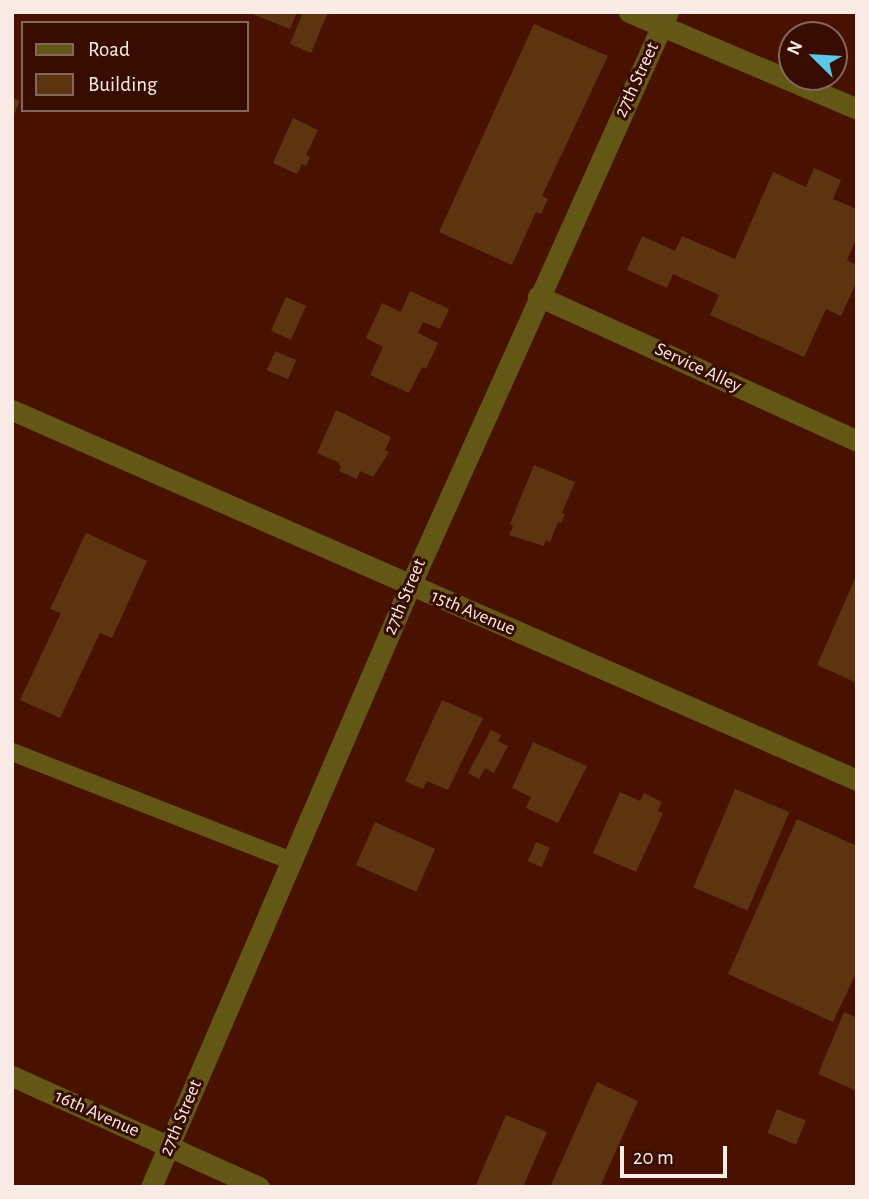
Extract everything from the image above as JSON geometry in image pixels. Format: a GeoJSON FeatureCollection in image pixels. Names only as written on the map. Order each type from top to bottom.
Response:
{"type":"FeatureCollection","features":[{"type":"Feature","properties":{"kind":"street"},"geometry":{"type":"LineString","coordinates":[[629,12],[665,19],[857,109]]}},
{"type":"Feature","properties":{"kind":"street","name":"27th Street"},"geometry":{"type":"LineString","coordinates":[[151,1187],[410,586],[538,296],[665,19]]}},
{"type":"Feature","properties":{"kind":"street","name":"Service Alley"},"geometry":{"type":"LineString","coordinates":[[538,296],[857,441]]}},
{"type":"Feature","properties":{"kind":"street","name":"15th Avenue"},"geometry":{"type":"LineString","coordinates":[[12,410],[857,780]]}},
{"type":"Feature","properties":{"kind":"street","name":"16th Avenue"},"geometry":{"type":"LineString","coordinates":[[12,1076],[259,1187]]}},
{"type":"Feature","properties":{"kind":"lane"},"geometry":{"type":"LineString","coordinates":[[12,752],[292,861]]}},
{"type":"Feature","properties":{"kind":"building"},"geometry":{"type":"Polygon","coordinates":[[[247,12],[297,12],[290,29],[247,12]]]}},
{"type":"Feature","properties":{"kind":"building"},"geometry":{"type":"Polygon","coordinates":[[[303,12],[328,12],[311,53],[290,44],[303,12]]]}},
{"type":"Feature","properties":{"kind":"building"},"geometry":{"type":"Polygon","coordinates":[[[534,24],[608,56],[542,196],[548,199],[541,214],[536,212],[512,265],[439,232],[534,24]]]}},
{"type":"Feature","properties":{"kind":"building"},"geometry":{"type":"Polygon","coordinates":[[[12,97],[20,101],[12,119],[12,97]]]}},
{"type":"Feature","properties":{"kind":"building"},"geometry":{"type":"Polygon","coordinates":[[[293,118],[318,130],[306,155],[310,157],[306,166],[302,164],[297,174],[273,163],[293,118]]]}},
{"type":"Feature","properties":{"kind":"building"},"geometry":{"type":"Polygon","coordinates":[[[814,168],[841,180],[833,199],[857,209],[857,237],[847,260],[857,265],[857,281],[841,316],[826,309],[804,357],[710,315],[719,295],[673,274],[667,288],[627,270],[642,236],[675,251],[682,236],[735,259],[773,172],[806,187],[814,168]]]}},
{"type":"Feature","properties":{"kind":"building"},"geometry":{"type":"Polygon","coordinates":[[[410,291],[449,309],[440,329],[423,322],[418,333],[438,343],[426,369],[422,367],[409,393],[370,375],[383,347],[366,338],[382,303],[401,312],[410,291]]]}},
{"type":"Feature","properties":{"kind":"building"},"geometry":{"type":"Polygon","coordinates":[[[286,297],[306,306],[291,340],[271,331],[286,297]]]}},
{"type":"Feature","properties":{"kind":"building"},"geometry":{"type":"Polygon","coordinates":[[[275,351],[296,360],[288,379],[267,370],[275,351]]]}},
{"type":"Feature","properties":{"kind":"building"},"geometry":{"type":"Polygon","coordinates":[[[336,410],[391,437],[385,450],[389,452],[373,477],[360,471],[357,479],[339,471],[341,467],[338,462],[317,453],[336,410]]]}},
{"type":"Feature","properties":{"kind":"building"},"geometry":{"type":"Polygon","coordinates":[[[534,465],[575,482],[562,513],[565,514],[561,523],[558,522],[550,542],[546,540],[544,546],[509,535],[513,526],[510,524],[534,465]]]}},
{"type":"Feature","properties":{"kind":"building"},"geometry":{"type":"Polygon","coordinates":[[[86,533],[147,561],[112,638],[100,633],[60,718],[20,700],[61,613],[50,609],[86,533]]]}},
{"type":"Feature","properties":{"kind":"building"},"geometry":{"type":"Polygon","coordinates":[[[857,574],[857,683],[817,665],[857,574]]]}},
{"type":"Feature","properties":{"kind":"building"},"geometry":{"type":"Polygon","coordinates":[[[442,700],[483,718],[448,790],[427,781],[423,789],[405,781],[442,700]]]}},
{"type":"Feature","properties":{"kind":"building"},"geometry":{"type":"Polygon","coordinates":[[[491,730],[501,735],[498,741],[508,746],[494,773],[485,768],[479,779],[468,773],[491,730]]]}},
{"type":"Feature","properties":{"kind":"building"},"geometry":{"type":"Polygon","coordinates":[[[533,742],[587,766],[558,823],[526,808],[531,797],[512,788],[533,742]]]}},
{"type":"Feature","properties":{"kind":"building"},"geometry":{"type":"Polygon","coordinates":[[[735,789],[789,812],[748,911],[693,887],[735,789]]]}},
{"type":"Feature","properties":{"kind":"building"},"geometry":{"type":"Polygon","coordinates":[[[620,792],[640,801],[644,793],[662,802],[658,811],[663,813],[636,872],[593,853],[620,792]]]}},
{"type":"Feature","properties":{"kind":"building"},"geometry":{"type":"Polygon","coordinates":[[[797,819],[857,846],[857,971],[833,1022],[728,974],[797,819]]]}},
{"type":"Feature","properties":{"kind":"building"},"geometry":{"type":"Polygon","coordinates":[[[375,822],[435,849],[416,892],[356,865],[375,822]]]}},
{"type":"Feature","properties":{"kind":"building"},"geometry":{"type":"Polygon","coordinates":[[[536,842],[550,848],[542,867],[528,861],[536,842]]]}},
{"type":"Feature","properties":{"kind":"building"},"geometry":{"type":"Polygon","coordinates":[[[844,1012],[857,1018],[857,1091],[818,1074],[844,1012]]]}},
{"type":"Feature","properties":{"kind":"building"},"geometry":{"type":"Polygon","coordinates":[[[597,1082],[638,1101],[600,1187],[550,1187],[597,1082]]]}},
{"type":"Feature","properties":{"kind":"building"},"geometry":{"type":"Polygon","coordinates":[[[777,1109],[806,1121],[796,1145],[767,1133],[777,1109]]]}},
{"type":"Feature","properties":{"kind":"building"},"geometry":{"type":"Polygon","coordinates":[[[506,1115],[547,1132],[523,1187],[475,1187],[506,1115]]]}}]}
